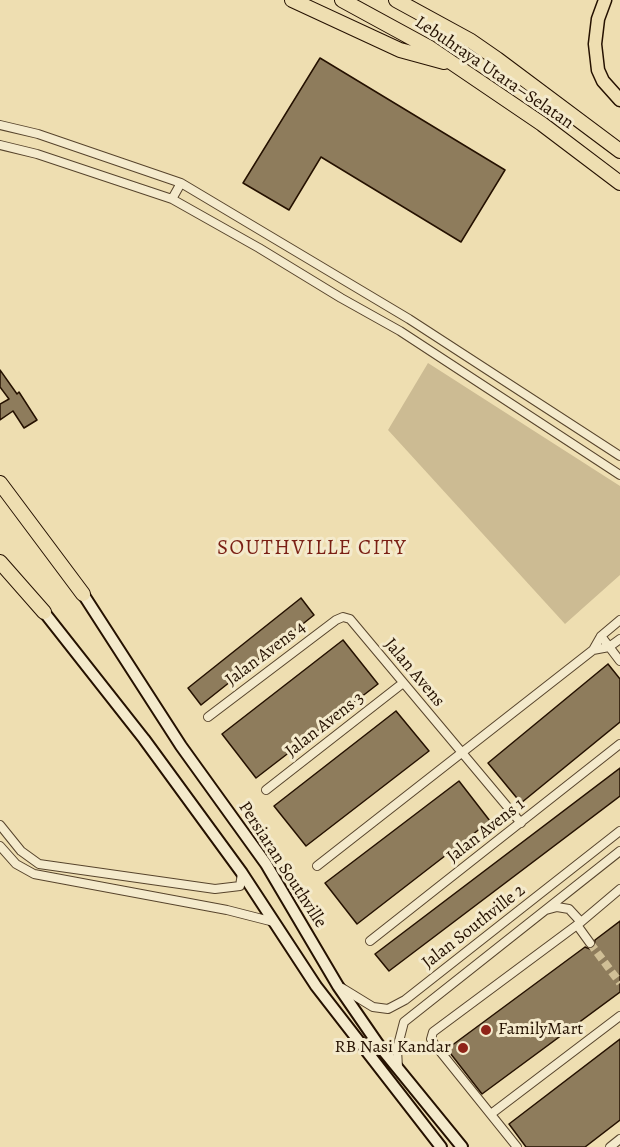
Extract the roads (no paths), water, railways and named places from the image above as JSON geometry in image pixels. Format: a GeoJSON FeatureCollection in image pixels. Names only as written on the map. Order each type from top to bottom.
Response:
{"type":"FeatureCollection","features":[{"type":"Feature","properties":{"kind":"highway"},"geometry":{"type":"LineString","coordinates":[[292,0],[400,50],[455,65]]}},
{"type":"Feature","properties":{"kind":"highway","name":"Lebuhraya Utara–Selatan"},"geometry":{"type":"LineString","coordinates":[[342,0],[430,48],[542,124],[620,183]]}},
{"type":"Feature","properties":{"kind":"highway","name":"Lebuhraya Utara–Selatan"},"geometry":{"type":"LineString","coordinates":[[396,0],[497,58],[620,151]]}},
{"type":"Feature","properties":{"kind":"highway"},"geometry":{"type":"LineString","coordinates":[[0,483],[83,594]]}},
{"type":"Feature","properties":{"kind":"highway"},"geometry":{"type":"LineString","coordinates":[[0,562],[44,612]]}},
{"type":"Feature","properties":{"kind":"main road"},"geometry":{"type":"LineString","coordinates":[[605,0],[598,19],[595,44],[598,70],[607,87],[620,100]]}},
{"type":"Feature","properties":{"kind":"main road","name":"Persiaran Southville"},"geometry":{"type":"LineString","coordinates":[[83,594],[181,746],[266,864],[338,986],[378,1044],[462,1147]]}},
{"type":"Feature","properties":{"kind":"main road"},"geometry":{"type":"LineString","coordinates":[[44,612],[144,739],[242,873],[316,986],[441,1147]]}},
{"type":"Feature","properties":{"kind":"street"},"geometry":{"type":"LineString","coordinates":[[0,125],[38,134],[181,183],[409,319],[620,456]]}},
{"type":"Feature","properties":{"kind":"street"},"geometry":{"type":"LineString","coordinates":[[0,145],[37,154],[172,199],[400,331],[620,475]]}},
{"type":"Feature","properties":{"kind":"street"},"geometry":{"type":"LineString","coordinates":[[172,199],[181,183]]}},
{"type":"Feature","properties":{"kind":"street","name":"Jalan Avens"},"geometry":{"type":"LineString","coordinates":[[343,617],[350,619],[521,823]]}},
{"type":"Feature","properties":{"kind":"street","name":"Jalan Avens 4"},"geometry":{"type":"LineString","coordinates":[[208,717],[343,617]]}},
{"type":"Feature","properties":{"kind":"street"},"geometry":{"type":"LineString","coordinates":[[317,866],[593,650],[601,636],[620,620]]}},
{"type":"Feature","properties":{"kind":"street"},"geometry":{"type":"LineString","coordinates":[[601,636],[620,660]]}},
{"type":"Feature","properties":{"kind":"street"},"geometry":{"type":"LineString","coordinates":[[593,650],[609,647],[620,639]]}},
{"type":"Feature","properties":{"kind":"street","name":"Jalan Avens 3"},"geometry":{"type":"LineString","coordinates":[[266,790],[403,683]]}},
{"type":"Feature","properties":{"kind":"street","name":"Jalan Avens 1"},"geometry":{"type":"LineString","coordinates":[[370,942],[620,744]]}},
{"type":"Feature","properties":{"kind":"street"},"geometry":{"type":"LineString","coordinates":[[0,825],[21,850],[39,864],[215,889],[240,886],[242,873]]}},
{"type":"Feature","properties":{"kind":"street","name":"Jalan Southville 2"},"geometry":{"type":"LineString","coordinates":[[338,986],[373,1007],[388,1010],[405,1000],[620,831]]}},
{"type":"Feature","properties":{"kind":"street"},"geometry":{"type":"LineString","coordinates":[[0,846],[16,864],[34,874],[227,910],[274,922]]}},
{"type":"Feature","properties":{"kind":"street","name":"Jalan Southville 2"},"geometry":{"type":"LineString","coordinates":[[398,1069],[398,1049],[404,1022],[620,850]]}},
{"type":"Feature","properties":{"kind":"street"},"geometry":{"type":"LineString","coordinates":[[517,1147],[435,1045],[431,1039],[433,1032],[620,890]]}},
{"type":"Feature","properties":{"kind":"street"},"geometry":{"type":"LineString","coordinates":[[542,910],[557,907],[569,909],[590,943]]}},
{"type":"Feature","properties":{"kind":"street"},"geometry":{"type":"LineString","coordinates":[[491,1114],[620,1016]]}},
{"type":"Feature","properties":{"kind":"street"},"geometry":{"type":"LineString","coordinates":[[610,1147],[620,1139]]}},
{"type":"Feature","properties":{"kind":"tunnel"},"geometry":{"type":"LineString","coordinates":[[590,943],[620,983]]}},
{"type":"Feature","properties":{"kind":"place","name":"FamilyMart"},"geometry":{"type":"Point","coordinates":[486,1030]}},
{"type":"Feature","properties":{"kind":"place","name":"RB Nasi Kandar"},"geometry":{"type":"Point","coordinates":[463,1048]}},
{"type":"Feature","properties":{"kind":"district","name":"SOUTHVILLE CITY"},"geometry":{"type":"Point","coordinates":[312,549]}}]}
